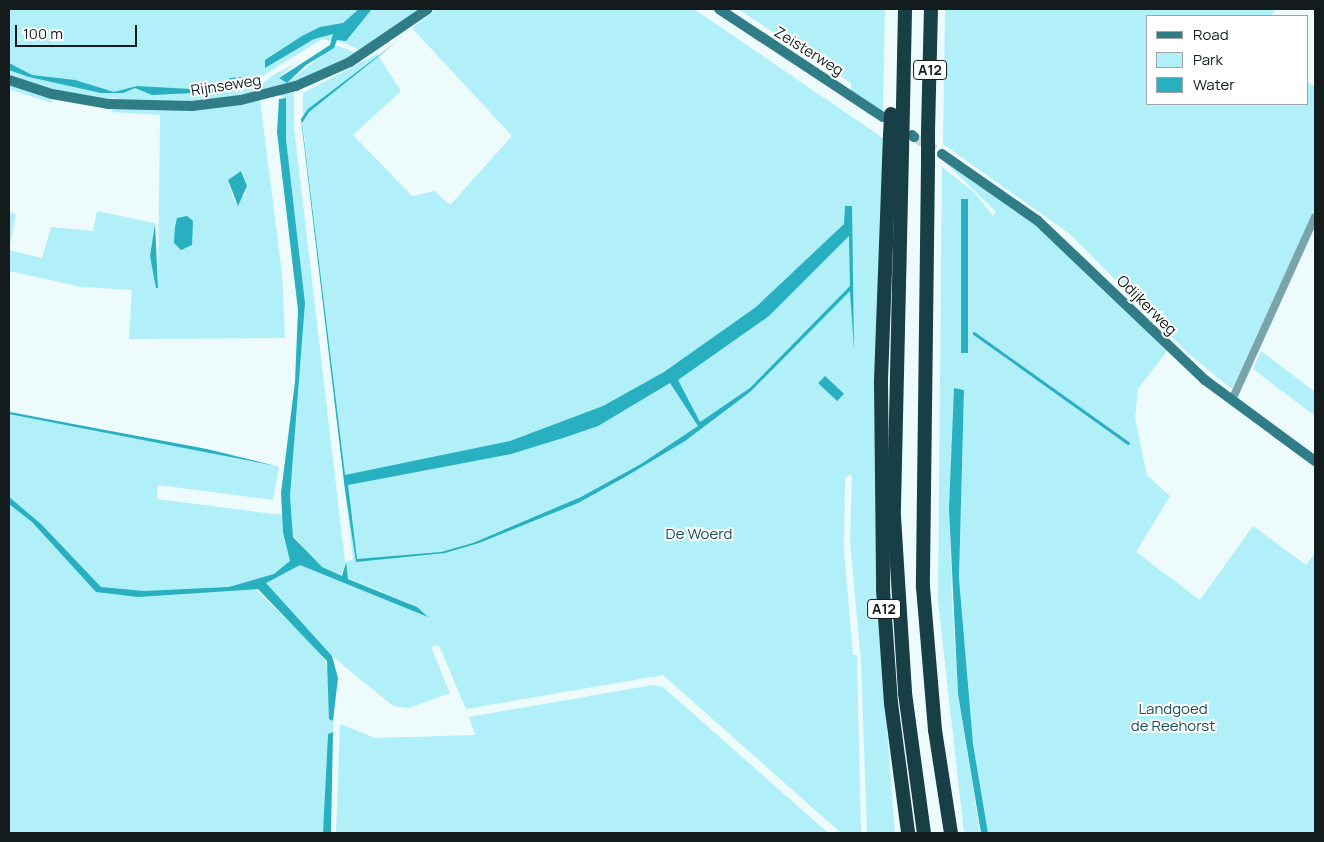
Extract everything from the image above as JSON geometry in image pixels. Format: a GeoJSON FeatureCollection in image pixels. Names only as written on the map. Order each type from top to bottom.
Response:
{"type":"FeatureCollection","features":[{"type":"Feature","properties":{"kind":"highway","name":"A12"},"geometry":{"type":"LineString","coordinates":[[904,9],[896,384],[899,618],[924,833]]}},
{"type":"Feature","properties":{"kind":"highway","name":"A12"},"geometry":{"type":"LineString","coordinates":[[931,9],[922,384],[926,636],[951,833]]}},
{"type":"Feature","properties":{"kind":"highway","name":"A12"},"geometry":{"type":"LineString","coordinates":[[903,78],[887,115],[890,135],[881,384],[883,589],[890,703],[908,833]]}},
{"type":"Feature","properties":{"kind":"street","name":"Rijnseweg"},"geometry":{"type":"LineString","coordinates":[[9,80],[52,94],[109,104],[192,106],[241,100],[288,88],[342,66],[428,9]]}},
{"type":"Feature","properties":{"kind":"street","name":"Zeisterweg"},"geometry":{"type":"LineString","coordinates":[[720,9],[887,115]]}},
{"type":"Feature","properties":{"kind":"street","name":"Odijkerweg"},"geometry":{"type":"LineString","coordinates":[[942,154],[1008,198],[1082,258],[1152,334],[1232,400],[1315,461]]}},
{"type":"Feature","properties":{"kind":"street"},"geometry":{"type":"LineString","coordinates":[[1232,400],[1315,217]]}},
{"type":"Feature","properties":{"kind":"green space"},"geometry":{"type":"Polygon","coordinates":[[[9,9],[368,9],[335,42],[322,39],[267,73],[255,83],[254,94],[190,103],[116,101],[115,97],[108,100],[59,93],[9,76],[9,9]]]}},
{"type":"Feature","properties":{"kind":"green space"},"geometry":{"type":"Polygon","coordinates":[[[372,9],[423,9],[360,50],[337,40],[346,40],[372,9]]]}},
{"type":"Feature","properties":{"kind":"green space","name":"De Woerd"},"geometry":{"type":"Polygon","coordinates":[[[437,9],[694,9],[883,138],[879,626],[895,833],[867,833],[861,662],[850,541],[852,474],[845,478],[844,551],[853,655],[857,655],[861,833],[841,833],[663,675],[466,709],[439,645],[431,647],[450,693],[409,708],[393,706],[332,656],[265,584],[254,588],[321,653],[330,672],[329,719],[333,721],[333,732],[328,734],[323,833],[9,833],[9,411],[279,467],[273,500],[158,485],[157,499],[282,515],[284,536],[300,565],[418,611],[427,619],[411,604],[346,577],[346,562],[353,559],[303,124],[303,93],[377,54],[401,91],[353,135],[412,196],[435,191],[450,205],[512,136],[412,28],[437,9]]]}},
{"type":"Feature","properties":{"kind":"green space"},"geometry":{"type":"Polygon","coordinates":[[[738,9],[885,9],[883,111],[851,90],[851,83],[738,9]]]}},
{"type":"Feature","properties":{"kind":"green space"},"geometry":{"type":"Polygon","coordinates":[[[945,9],[1276,9],[1272,15],[1146,15],[1146,105],[1309,105],[1309,83],[1315,87],[1315,208],[1232,389],[1191,356],[1070,234],[943,144],[945,9]]]}},
{"type":"Feature","properties":{"kind":"green space"},"geometry":{"type":"Polygon","coordinates":[[[335,45],[357,53],[308,77],[261,93],[262,84],[273,75],[295,64],[279,77],[287,83],[335,45]]]}},
{"type":"Feature","properties":{"kind":"green space"},"geometry":{"type":"Polygon","coordinates":[[[9,84],[50,97],[52,103],[9,89],[9,84]]]}},
{"type":"Feature","properties":{"kind":"green space"},"geometry":{"type":"Polygon","coordinates":[[[294,92],[294,127],[345,562],[341,576],[316,564],[292,533],[290,496],[305,303],[286,139],[286,99],[279,95],[294,92]]]}},
{"type":"Feature","properties":{"kind":"green space"},"geometry":{"type":"Polygon","coordinates":[[[260,100],[282,273],[285,338],[129,339],[132,290],[82,287],[9,271],[9,250],[42,258],[51,227],[93,231],[97,211],[154,223],[150,257],[158,288],[160,115],[112,112],[113,108],[260,100]],[[242,171],[228,179],[234,202],[245,195],[247,186],[242,171]],[[177,218],[177,249],[191,236],[193,221],[177,218]]]}},
{"type":"Feature","properties":{"kind":"green space","name":"Landgoed de Reehorst"},"geometry":{"type":"Polygon","coordinates":[[[942,159],[1048,233],[1167,351],[1138,389],[1135,418],[1147,475],[1170,496],[1136,552],[1200,600],[1253,526],[1306,565],[1315,553],[1315,833],[988,833],[973,744],[959,578],[964,390],[955,388],[949,509],[952,601],[958,694],[980,833],[964,833],[938,601],[942,167],[975,193],[993,216],[996,212],[942,159]],[[961,199],[963,353],[968,200],[961,199]]]}},
{"type":"Feature","properties":{"kind":"green space"},"geometry":{"type":"Polygon","coordinates":[[[9,212],[16,214],[9,250],[9,212]]]}},
{"type":"Feature","properties":{"kind":"green space"},"geometry":{"type":"Polygon","coordinates":[[[1261,351],[1315,392],[1315,416],[1253,369],[1261,351]]]}},
{"type":"Feature","properties":{"kind":"green space"},"geometry":{"type":"Polygon","coordinates":[[[653,685],[663,687],[828,833],[336,833],[340,724],[375,738],[475,735],[469,717],[653,685]]]}},
{"type":"Feature","properties":{"kind":"water"},"geometry":{"type":"Polygon","coordinates":[[[359,9],[372,9],[346,41],[337,40],[334,48],[306,65],[287,83],[279,78],[330,45],[333,34],[314,39],[265,68],[265,60],[302,36],[320,27],[343,23],[359,9]]]}},
{"type":"Feature","properties":{"kind":"water"},"geometry":{"type":"Polygon","coordinates":[[[399,40],[309,112],[302,123],[345,475],[510,441],[603,406],[664,372],[756,307],[844,224],[845,206],[852,206],[854,350],[850,291],[750,392],[685,441],[578,503],[479,543],[445,553],[356,562],[345,490],[301,119],[308,109],[399,40]],[[849,236],[769,316],[678,380],[700,422],[750,388],[850,286],[849,236]],[[670,383],[598,426],[563,438],[511,454],[348,485],[357,559],[441,552],[473,543],[581,497],[641,464],[698,426],[670,383]]]}},
{"type":"Feature","properties":{"kind":"water"},"geometry":{"type":"Polygon","coordinates":[[[9,63],[32,75],[75,80],[114,92],[137,86],[208,90],[221,87],[230,78],[244,77],[215,92],[152,95],[135,88],[123,93],[101,93],[29,77],[9,70],[9,63]]]}},
{"type":"Feature","properties":{"kind":"water"},"geometry":{"type":"Polygon","coordinates":[[[286,98],[286,139],[305,303],[290,496],[293,537],[322,567],[342,576],[346,562],[348,579],[417,607],[428,617],[300,565],[266,583],[332,656],[338,678],[333,721],[329,719],[327,661],[258,589],[138,597],[96,592],[32,522],[9,504],[9,497],[41,524],[101,587],[144,591],[229,587],[274,574],[290,561],[283,532],[281,493],[295,382],[298,310],[277,132],[279,99],[286,98]]]}},
{"type":"Feature","properties":{"kind":"water"},"geometry":{"type":"Polygon","coordinates":[[[241,171],[247,186],[238,206],[228,180],[241,171]]]}},
{"type":"Feature","properties":{"kind":"water"},"geometry":{"type":"Polygon","coordinates":[[[961,199],[968,199],[968,353],[961,353],[961,199]]]}},
{"type":"Feature","properties":{"kind":"water"},"geometry":{"type":"Polygon","coordinates":[[[187,216],[193,221],[192,245],[181,250],[174,243],[175,227],[177,218],[187,216]]]}},
{"type":"Feature","properties":{"kind":"water"},"geometry":{"type":"Polygon","coordinates":[[[155,223],[158,288],[156,288],[150,256],[155,223]]]}},
{"type":"Feature","properties":{"kind":"water"},"geometry":{"type":"Polygon","coordinates":[[[825,376],[844,394],[837,401],[818,383],[825,376]]]}},
{"type":"Feature","properties":{"kind":"water"},"geometry":{"type":"Polygon","coordinates":[[[954,388],[964,390],[959,578],[973,744],[988,833],[981,833],[958,694],[949,509],[954,388]]]}},
{"type":"Feature","properties":{"kind":"water"},"geometry":{"type":"Polygon","coordinates":[[[9,412],[207,449],[276,466],[9,414],[9,412]]]}},
{"type":"Feature","properties":{"kind":"water"},"geometry":{"type":"Polygon","coordinates":[[[333,732],[331,833],[323,833],[328,734],[333,732]]]}},
{"type":"Feature","properties":{"kind":"waterway"},"geometry":{"type":"LineString","coordinates":[[974,333],[1128,443]]}},
{"type":"Feature","properties":{"kind":"tunnel"},"geometry":{"type":"LineString","coordinates":[[914,137],[942,154]]}}]}
